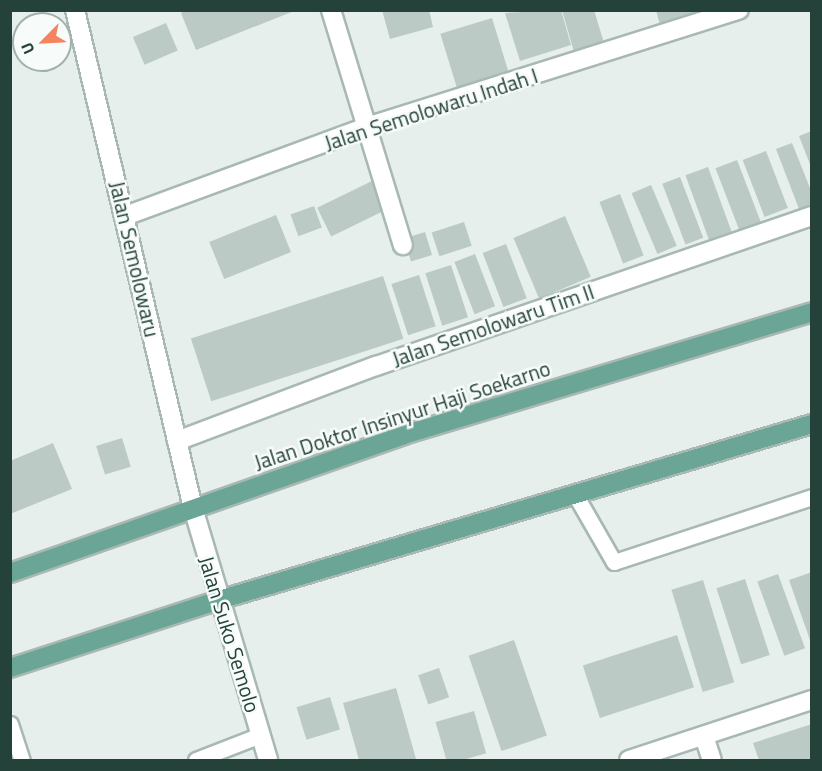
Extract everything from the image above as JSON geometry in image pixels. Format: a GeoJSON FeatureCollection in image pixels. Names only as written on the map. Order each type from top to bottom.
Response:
{"type":"FeatureCollection","features":[{"type":"Feature","properties":{"kind":"main road","name":"Jalan Doktor Insinyur Haji Soekarno"},"geometry":{"type":"LineString","coordinates":[[10,573],[403,435],[812,312]]}},
{"type":"Feature","properties":{"kind":"main road"},"geometry":{"type":"LineString","coordinates":[[10,668],[219,600],[576,496],[812,424]]}},
{"type":"Feature","properties":{"kind":"street","name":"Jalan Semolowaru"},"geometry":{"type":"LineString","coordinates":[[75,10],[193,508]]}},
{"type":"Feature","properties":{"kind":"street"},"geometry":{"type":"LineString","coordinates":[[331,10],[403,245]]}},
{"type":"Feature","properties":{"kind":"street","name":"Jalan Semolowaru Indah I"},"geometry":{"type":"LineString","coordinates":[[125,216],[367,127],[740,10]]}},
{"type":"Feature","properties":{"kind":"street","name":"Jalan Semolowaru Tim II"},"geometry":{"type":"LineString","coordinates":[[177,441],[376,366],[812,216]]}},
{"type":"Feature","properties":{"kind":"street","name":"Jalan Suko Semolo"},"geometry":{"type":"LineString","coordinates":[[193,508],[268,760]]}},
{"type":"Feature","properties":{"kind":"street"},"geometry":{"type":"LineString","coordinates":[[629,760],[812,700]]}},
{"type":"Feature","properties":{"kind":"street"},"geometry":{"type":"LineString","coordinates":[[704,736],[712,760]]}},
{"type":"Feature","properties":{"kind":"lane"},"geometry":{"type":"LineString","coordinates":[[576,496],[614,562],[812,497]]}},
{"type":"Feature","properties":{"kind":"lane"},"geometry":{"type":"LineString","coordinates":[[10,724],[22,760]]}},
{"type":"Feature","properties":{"kind":"lane"},"geometry":{"type":"LineString","coordinates":[[199,759],[260,735]]}},
{"type":"Feature","properties":{"kind":"building"},"geometry":{"type":"Polygon","coordinates":[[[186,10],[294,11],[196,50],[181,13],[186,10]]]}},
{"type":"Feature","properties":{"kind":"building"},"geometry":{"type":"Polygon","coordinates":[[[382,10],[429,10],[433,27],[390,39],[382,10]]]}},
{"type":"Feature","properties":{"kind":"building"},"geometry":{"type":"Polygon","coordinates":[[[561,10],[571,45],[520,61],[505,13],[561,10]]]}},
{"type":"Feature","properties":{"kind":"building"},"geometry":{"type":"Polygon","coordinates":[[[562,10],[594,10],[604,43],[574,52],[562,10]]]}},
{"type":"Feature","properties":{"kind":"building"},"geometry":{"type":"Polygon","coordinates":[[[656,10],[693,10],[696,24],[662,33],[656,10]]]}},
{"type":"Feature","properties":{"kind":"building"},"geometry":{"type":"Polygon","coordinates":[[[492,18],[509,73],[457,88],[440,34],[492,18]]]}},
{"type":"Feature","properties":{"kind":"building"},"geometry":{"type":"Polygon","coordinates":[[[166,23],[178,51],[145,65],[133,37],[166,23]]]}},
{"type":"Feature","properties":{"kind":"building"},"geometry":{"type":"Polygon","coordinates":[[[812,131],[812,167],[811,167],[799,136],[812,131]]]}},
{"type":"Feature","properties":{"kind":"building"},"geometry":{"type":"Polygon","coordinates":[[[792,143],[812,193],[812,205],[799,209],[776,149],[792,143]]]}},
{"type":"Feature","properties":{"kind":"building"},"geometry":{"type":"Polygon","coordinates":[[[766,151],[788,208],[765,217],[743,160],[766,151]]]}},
{"type":"Feature","properties":{"kind":"building"},"geometry":{"type":"Polygon","coordinates":[[[737,160],[761,223],[740,231],[716,168],[737,160]]]}},
{"type":"Feature","properties":{"kind":"building"},"geometry":{"type":"Polygon","coordinates":[[[708,167],[732,232],[709,240],[685,175],[708,167]]]}},
{"type":"Feature","properties":{"kind":"building"},"geometry":{"type":"Polygon","coordinates":[[[680,177],[703,238],[686,244],[662,184],[680,177]]]}},
{"type":"Feature","properties":{"kind":"building"},"geometry":{"type":"Polygon","coordinates":[[[372,181],[386,210],[331,237],[317,208],[372,181]]]}},
{"type":"Feature","properties":{"kind":"building"},"geometry":{"type":"Polygon","coordinates":[[[651,185],[677,246],[657,254],[632,193],[651,185]]]}},
{"type":"Feature","properties":{"kind":"building"},"geometry":{"type":"Polygon","coordinates":[[[620,194],[644,256],[623,264],[599,202],[620,194]]]}},
{"type":"Feature","properties":{"kind":"building"},"geometry":{"type":"Polygon","coordinates":[[[314,206],[322,228],[298,236],[291,215],[314,206]]]}},
{"type":"Feature","properties":{"kind":"building"},"geometry":{"type":"Polygon","coordinates":[[[276,215],[291,252],[224,279],[209,242],[276,215]]]}},
{"type":"Feature","properties":{"kind":"building"},"geometry":{"type":"Polygon","coordinates":[[[565,216],[591,277],[539,299],[513,238],[565,216]]]}},
{"type":"Feature","properties":{"kind":"building"},"geometry":{"type":"Polygon","coordinates":[[[464,222],[472,246],[439,256],[432,233],[464,222]]]}},
{"type":"Feature","properties":{"kind":"building"},"geometry":{"type":"Polygon","coordinates":[[[425,232],[432,255],[411,261],[404,238],[425,232]]]}},
{"type":"Feature","properties":{"kind":"building"},"geometry":{"type":"Polygon","coordinates":[[[506,244],[527,298],[503,307],[483,253],[506,244]]]}},
{"type":"Feature","properties":{"kind":"building"},"geometry":{"type":"Polygon","coordinates":[[[475,254],[495,306],[475,314],[454,262],[475,254]]]}},
{"type":"Feature","properties":{"kind":"building"},"geometry":{"type":"Polygon","coordinates":[[[451,265],[468,317],[442,326],[425,273],[451,265]]]}},
{"type":"Feature","properties":{"kind":"building"},"geometry":{"type":"Polygon","coordinates":[[[419,275],[436,326],[408,335],[391,284],[419,275]]]}},
{"type":"Feature","properties":{"kind":"building"},"geometry":{"type":"Polygon","coordinates":[[[383,276],[403,339],[211,401],[191,338],[383,276]]]}},
{"type":"Feature","properties":{"kind":"building"},"geometry":{"type":"Polygon","coordinates":[[[122,438],[131,467],[105,475],[96,446],[122,438]]]}},
{"type":"Feature","properties":{"kind":"building"},"geometry":{"type":"Polygon","coordinates":[[[53,443],[72,489],[10,514],[10,461],[53,443]]]}},
{"type":"Feature","properties":{"kind":"building"},"geometry":{"type":"Polygon","coordinates":[[[812,572],[812,643],[811,643],[789,580],[812,572]]]}},
{"type":"Feature","properties":{"kind":"building"},"geometry":{"type":"Polygon","coordinates":[[[778,574],[805,648],[784,656],[757,582],[778,574]]]}},
{"type":"Feature","properties":{"kind":"building"},"geometry":{"type":"Polygon","coordinates":[[[745,579],[770,655],[741,664],[716,588],[745,579]]]}},
{"type":"Feature","properties":{"kind":"building"},"geometry":{"type":"Polygon","coordinates":[[[703,580],[734,682],[703,692],[671,590],[703,580]]]}},
{"type":"Feature","properties":{"kind":"building"},"geometry":{"type":"Polygon","coordinates":[[[677,635],[694,687],[600,718],[583,666],[677,635]]]}},
{"type":"Feature","properties":{"kind":"building"},"geometry":{"type":"Polygon","coordinates":[[[514,640],[547,735],[501,751],[469,656],[514,640]]]}},
{"type":"Feature","properties":{"kind":"building"},"geometry":{"type":"Polygon","coordinates":[[[439,668],[449,697],[428,704],[418,675],[439,668]]]}},
{"type":"Feature","properties":{"kind":"building"},"geometry":{"type":"Polygon","coordinates":[[[396,688],[416,759],[359,760],[343,703],[396,688]]]}},
{"type":"Feature","properties":{"kind":"building"},"geometry":{"type":"Polygon","coordinates":[[[330,697],[340,730],[306,740],[297,707],[330,697]]]}},
{"type":"Feature","properties":{"kind":"building"},"geometry":{"type":"Polygon","coordinates":[[[474,711],[486,753],[463,760],[446,760],[436,722],[474,711]]]}},
{"type":"Feature","properties":{"kind":"building"},"geometry":{"type":"Polygon","coordinates":[[[812,724],[812,760],[759,760],[753,743],[812,724]]]}}]}
